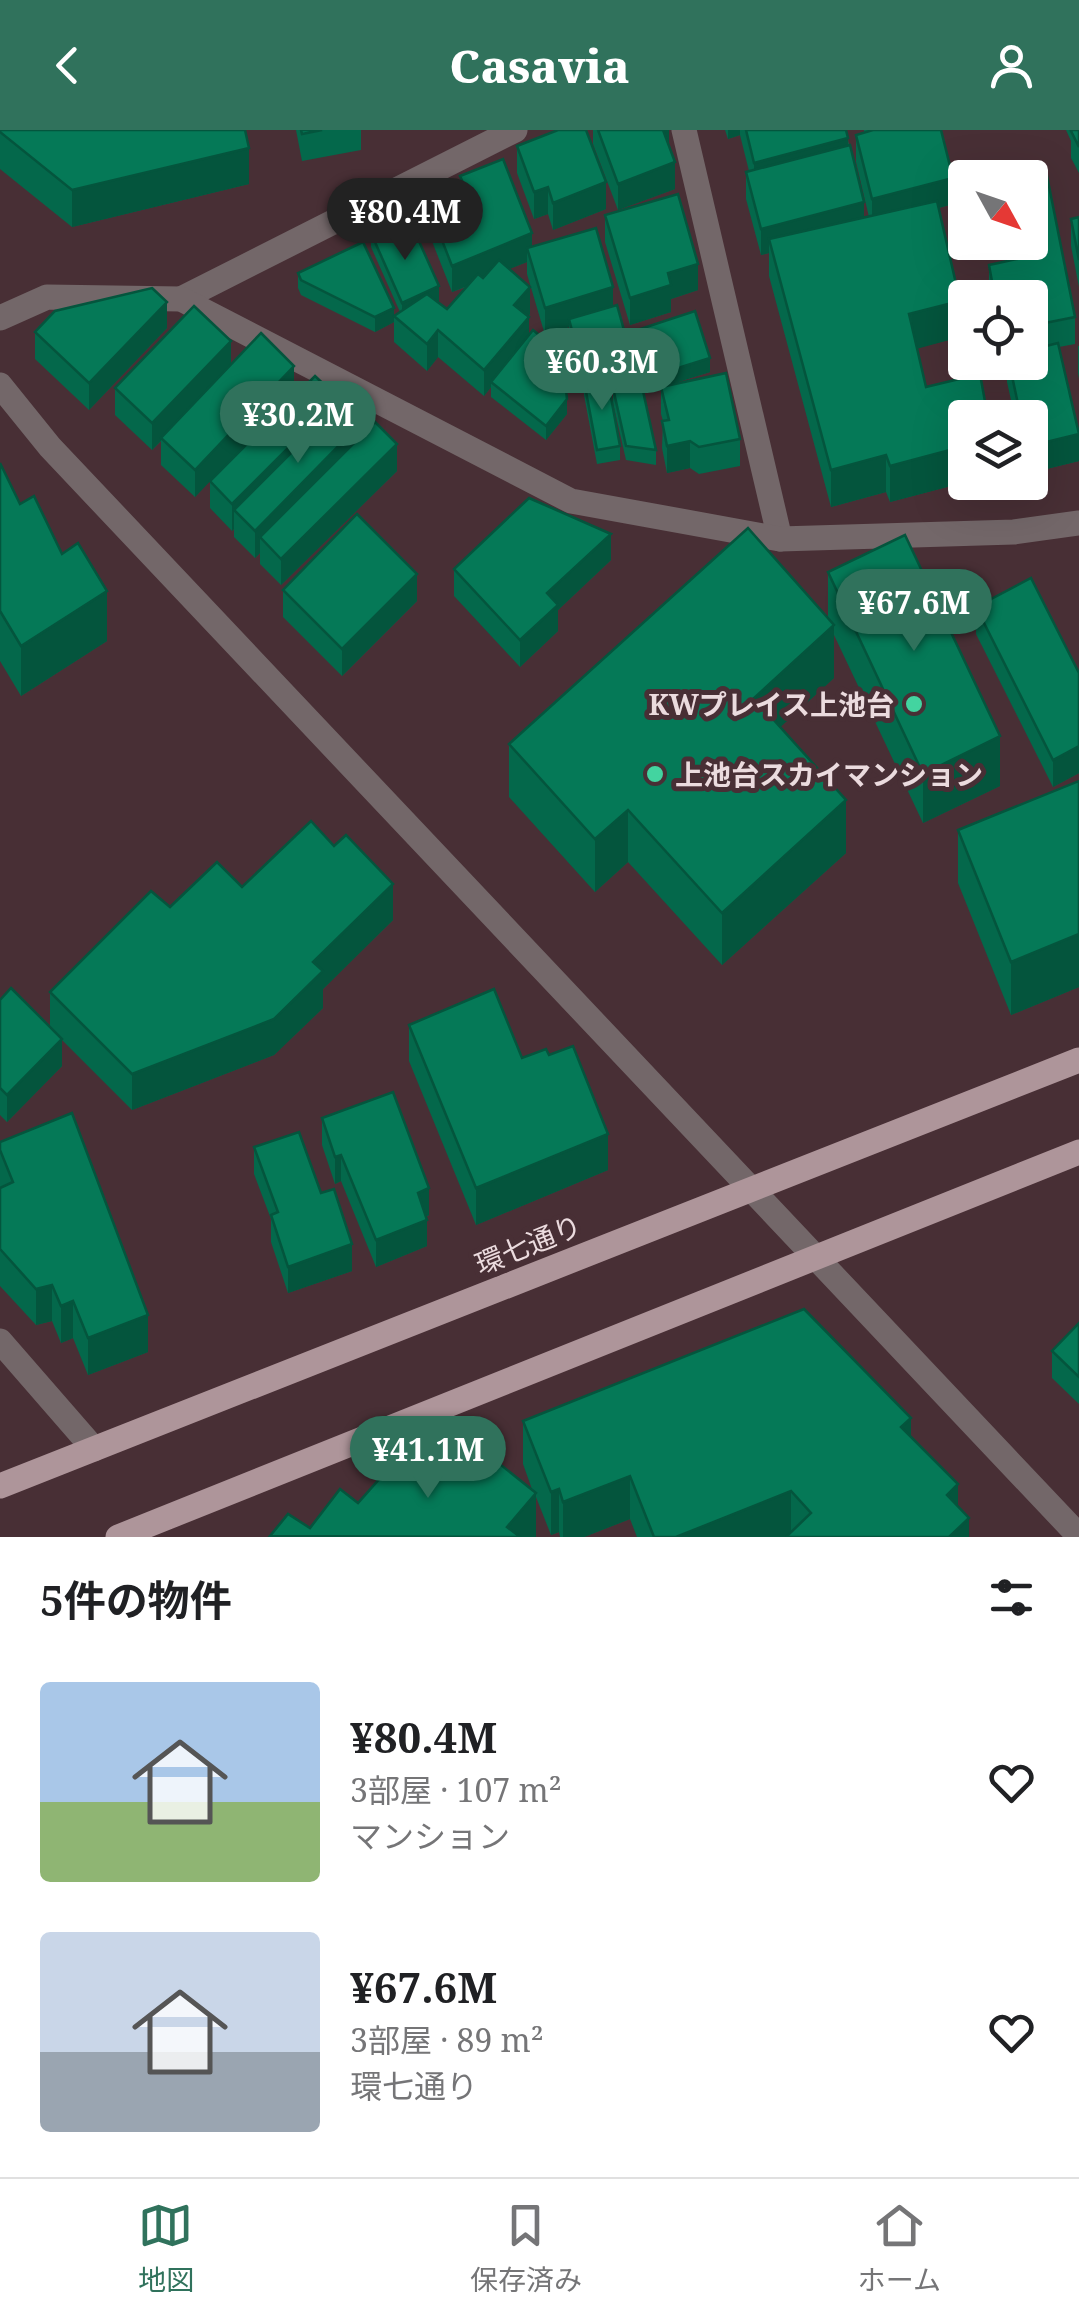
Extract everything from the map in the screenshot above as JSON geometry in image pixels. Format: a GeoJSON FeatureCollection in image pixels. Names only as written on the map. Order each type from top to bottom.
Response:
{"type":"FeatureCollection","features":[{"type":"Feature","properties":{"kind":"main road","name":"環七通り"},"geometry":{"type":"LineString","coordinates":[[0,1486],[1079,1060]]}},
{"type":"Feature","properties":{"kind":"main road"},"geometry":{"type":"LineString","coordinates":[[118,1537],[161,1530],[814,1257],[1079,1152]]}},
{"type":"Feature","properties":{"kind":"street"},"geometry":{"type":"LineString","coordinates":[[181,298],[515,130]]}},
{"type":"Feature","properties":{"kind":"street"},"geometry":{"type":"LineString","coordinates":[[684,130],[780,538]]}},
{"type":"Feature","properties":{"kind":"street"},"geometry":{"type":"LineString","coordinates":[[0,318],[46,297],[181,298],[571,500],[780,538],[1014,532],[1079,522]]}},
{"type":"Feature","properties":{"kind":"street"},"geometry":{"type":"LineString","coordinates":[[0,385],[50,447],[1079,1536]]}},
{"type":"Feature","properties":{"kind":"street"},"geometry":{"type":"LineString","coordinates":[[0,1341],[94,1449]]}},
{"type":"Feature","properties":{"kind":"building"},"geometry":{"type":"Polygon","coordinates":[[[0,130],[245,130],[249,148],[72,190],[0,130]]]}},
{"type":"Feature","properties":{"kind":"building"},"geometry":{"type":"Polygon","coordinates":[[[558,130],[586,130],[606,182],[553,203],[548,187],[534,192],[517,146],[558,130]]]}},
{"type":"Feature","properties":{"kind":"building"},"geometry":{"type":"Polygon","coordinates":[[[598,130],[663,130],[675,162],[618,184],[598,130]]]}},
{"type":"Feature","properties":{"kind":"building"},"geometry":{"type":"Polygon","coordinates":[[[746,130],[846,130],[848,138],[754,163],[746,130]]]}},
{"type":"Feature","properties":{"kind":"building"},"geometry":{"type":"Polygon","coordinates":[[[873,130],[941,130],[948,160],[948,179],[872,199],[856,135],[873,130]]]}},
{"type":"Feature","properties":{"kind":"building"},"geometry":{"type":"Polygon","coordinates":[[[1079,130],[1079,147],[1071,131],[1079,130]]]}},
{"type":"Feature","properties":{"kind":"building"},"geometry":{"type":"Polygon","coordinates":[[[850,145],[864,202],[761,229],[746,172],[850,145]]]}},
{"type":"Feature","properties":{"kind":"building"},"geometry":{"type":"Polygon","coordinates":[[[503,159],[532,233],[452,266],[426,199],[464,185],[460,176],[503,159]]]}},
{"type":"Feature","properties":{"kind":"building"},"geometry":{"type":"Polygon","coordinates":[[[1048,181],[1075,317],[1048,322],[1048,280],[992,280],[989,265],[1012,260],[1048,260],[1048,181]]]}},
{"type":"Feature","properties":{"kind":"building"},"geometry":{"type":"Polygon","coordinates":[[[678,194],[698,264],[668,273],[671,285],[630,298],[605,215],[678,194]]]}},
{"type":"Feature","properties":{"kind":"building"},"geometry":{"type":"Polygon","coordinates":[[[937,201],[955,280],[948,280],[948,304],[909,314],[926,387],[955,380],[981,380],[985,400],[948,400],[948,451],[890,466],[886,455],[831,470],[769,239],[937,201]]]}},
{"type":"Feature","properties":{"kind":"building"},"geometry":{"type":"Polygon","coordinates":[[[1079,217],[1079,260],[1071,219],[1079,217]]]}},
{"type":"Feature","properties":{"kind":"building"},"geometry":{"type":"Polygon","coordinates":[[[397,221],[407,243],[418,239],[439,286],[402,303],[371,233],[397,221]]]}},
{"type":"Feature","properties":{"kind":"building"},"geometry":{"type":"Polygon","coordinates":[[[596,228],[613,287],[545,308],[527,248],[596,228]]]}},
{"type":"Feature","properties":{"kind":"building"},"geometry":{"type":"Polygon","coordinates":[[[363,242],[394,308],[375,317],[301,280],[298,273],[363,242]]]}},
{"type":"Feature","properties":{"kind":"building"},"geometry":{"type":"Polygon","coordinates":[[[499,260],[530,287],[514,305],[529,317],[484,370],[438,330],[427,344],[394,316],[427,294],[447,309],[478,274],[483,278],[499,260]]]}},
{"type":"Feature","properties":{"kind":"building"},"geometry":{"type":"Polygon","coordinates":[[[152,288],[167,302],[89,383],[35,332],[55,311],[152,288]]]}},
{"type":"Feature","properties":{"kind":"building"},"geometry":{"type":"Polygon","coordinates":[[[617,305],[632,359],[583,373],[569,319],[617,305]]]}},
{"type":"Feature","properties":{"kind":"building"},"geometry":{"type":"Polygon","coordinates":[[[194,306],[231,341],[152,423],[115,388],[194,306]]]}},
{"type":"Feature","properties":{"kind":"building"},"geometry":{"type":"Polygon","coordinates":[[[695,311],[710,358],[646,378],[631,332],[695,311]]]}},
{"type":"Feature","properties":{"kind":"building"},"geometry":{"type":"Polygon","coordinates":[[[533,330],[562,354],[567,399],[546,426],[491,382],[533,330]]]}},
{"type":"Feature","properties":{"kind":"building"},"geometry":{"type":"Polygon","coordinates":[[[261,333],[294,366],[195,470],[161,438],[261,333]]]}},
{"type":"Feature","properties":{"kind":"building"},"geometry":{"type":"Polygon","coordinates":[[[1058,343],[1079,434],[1048,442],[1048,400],[1017,400],[1013,380],[1048,380],[1048,346],[1058,343]]]}},
{"type":"Feature","properties":{"kind":"building"},"geometry":{"type":"Polygon","coordinates":[[[726,373],[740,439],[699,447],[690,441],[667,446],[662,421],[669,420],[661,387],[726,373]]]}},
{"type":"Feature","properties":{"kind":"building"},"geometry":{"type":"Polygon","coordinates":[[[315,376],[338,398],[232,504],[210,481],[315,376]]]}},
{"type":"Feature","properties":{"kind":"building"},"geometry":{"type":"Polygon","coordinates":[[[607,376],[620,446],[597,450],[584,381],[607,376]]]}},
{"type":"Feature","properties":{"kind":"building"},"geometry":{"type":"Polygon","coordinates":[[[641,382],[656,450],[626,446],[613,388],[641,382]]]}},
{"type":"Feature","properties":{"kind":"building"},"geometry":{"type":"Polygon","coordinates":[[[343,401],[363,421],[255,531],[234,510],[343,401]]]}},
{"type":"Feature","properties":{"kind":"building"},"geometry":{"type":"Polygon","coordinates":[[[375,422],[397,444],[281,559],[260,537],[375,422]]]}},
{"type":"Feature","properties":{"kind":"building"},"geometry":{"type":"Polygon","coordinates":[[[0,463],[20,504],[34,496],[62,554],[78,543],[107,591],[21,646],[0,611],[0,463]]]}},
{"type":"Feature","properties":{"kind":"building"},"geometry":{"type":"Polygon","coordinates":[[[529,498],[611,534],[547,593],[558,605],[520,640],[454,569],[529,498]]]}},
{"type":"Feature","properties":{"kind":"building"},"geometry":{"type":"Polygon","coordinates":[[[357,514],[417,574],[342,649],[283,590],[357,514]]]}},
{"type":"Feature","properties":{"kind":"building","name":"上池台スカイマンション"},"geometry":{"type":"Polygon","coordinates":[[[748,528],[834,625],[754,698],[846,800],[722,913],[628,810],[595,839],[509,744],[748,528]]]}},
{"type":"Feature","properties":{"kind":"building"},"geometry":{"type":"Polygon","coordinates":[[[905,535],[1000,736],[923,774],[828,572],[905,535]]]}},
{"type":"Feature","properties":{"kind":"building"},"geometry":{"type":"Polygon","coordinates":[[[1031,578],[1079,673],[1079,746],[1053,760],[976,607],[1031,578]]]}},
{"type":"Feature","properties":{"kind":"building"},"geometry":{"type":"Polygon","coordinates":[[[1079,781],[1079,934],[1011,962],[958,830],[1079,781]]]}},
{"type":"Feature","properties":{"kind":"building"},"geometry":{"type":"Polygon","coordinates":[[[311,821],[334,846],[346,835],[393,884],[313,962],[323,971],[274,1019],[132,1074],[50,992],[151,891],[170,907],[217,862],[242,887],[311,821]]]}},
{"type":"Feature","properties":{"kind":"building"},"geometry":{"type":"Polygon","coordinates":[[[11,988],[62,1039],[7,1095],[0,1088],[0,1000],[11,988]]]}},
{"type":"Feature","properties":{"kind":"building"},"geometry":{"type":"Polygon","coordinates":[[[494,989],[522,1058],[546,1049],[549,1055],[573,1046],[608,1134],[476,1188],[409,1025],[494,989]]]}},
{"type":"Feature","properties":{"kind":"building"},"geometry":{"type":"Polygon","coordinates":[[[393,1092],[429,1188],[418,1193],[427,1220],[376,1240],[341,1155],[335,1157],[322,1118],[393,1092]]]}},
{"type":"Feature","properties":{"kind":"building"},"geometry":{"type":"Polygon","coordinates":[[[72,1113],[148,1315],[88,1338],[73,1301],[61,1306],[52,1285],[36,1289],[0,1249],[0,1188],[13,1182],[0,1142],[72,1113]]]}},
{"type":"Feature","properties":{"kind":"building"},"geometry":{"type":"Polygon","coordinates":[[[299,1132],[321,1193],[334,1189],[352,1244],[288,1267],[271,1215],[278,1212],[254,1147],[299,1132]]]}},
{"type":"Feature","properties":{"kind":"building"},"geometry":{"type":"Polygon","coordinates":[[[804,1309],[911,1418],[901,1427],[958,1484],[947,1495],[969,1518],[949,1537],[786,1537],[811,1513],[791,1491],[676,1537],[654,1537],[630,1476],[563,1502],[559,1489],[551,1492],[523,1421],[804,1309]]]}},
{"type":"Feature","properties":{"kind":"building"},"geometry":{"type":"Polygon","coordinates":[[[1079,1323],[1079,1377],[1052,1351],[1079,1323]]]}},
{"type":"Feature","properties":{"kind":"building"},"geometry":{"type":"Polygon","coordinates":[[[462,1434],[536,1493],[507,1527],[520,1537],[270,1536],[288,1514],[310,1528],[340,1489],[358,1503],[390,1467],[403,1477],[422,1452],[438,1464],[462,1434]]]}},
{"type":"Feature","properties":{"kind":"place","name":"KWプレイス上池台"},"geometry":{"type":"Point","coordinates":[914,704]}},
{"type":"Feature","properties":{"kind":"place","name":"上池台スカイマンション"},"geometry":{"type":"Point","coordinates":[655,774]}}]}
